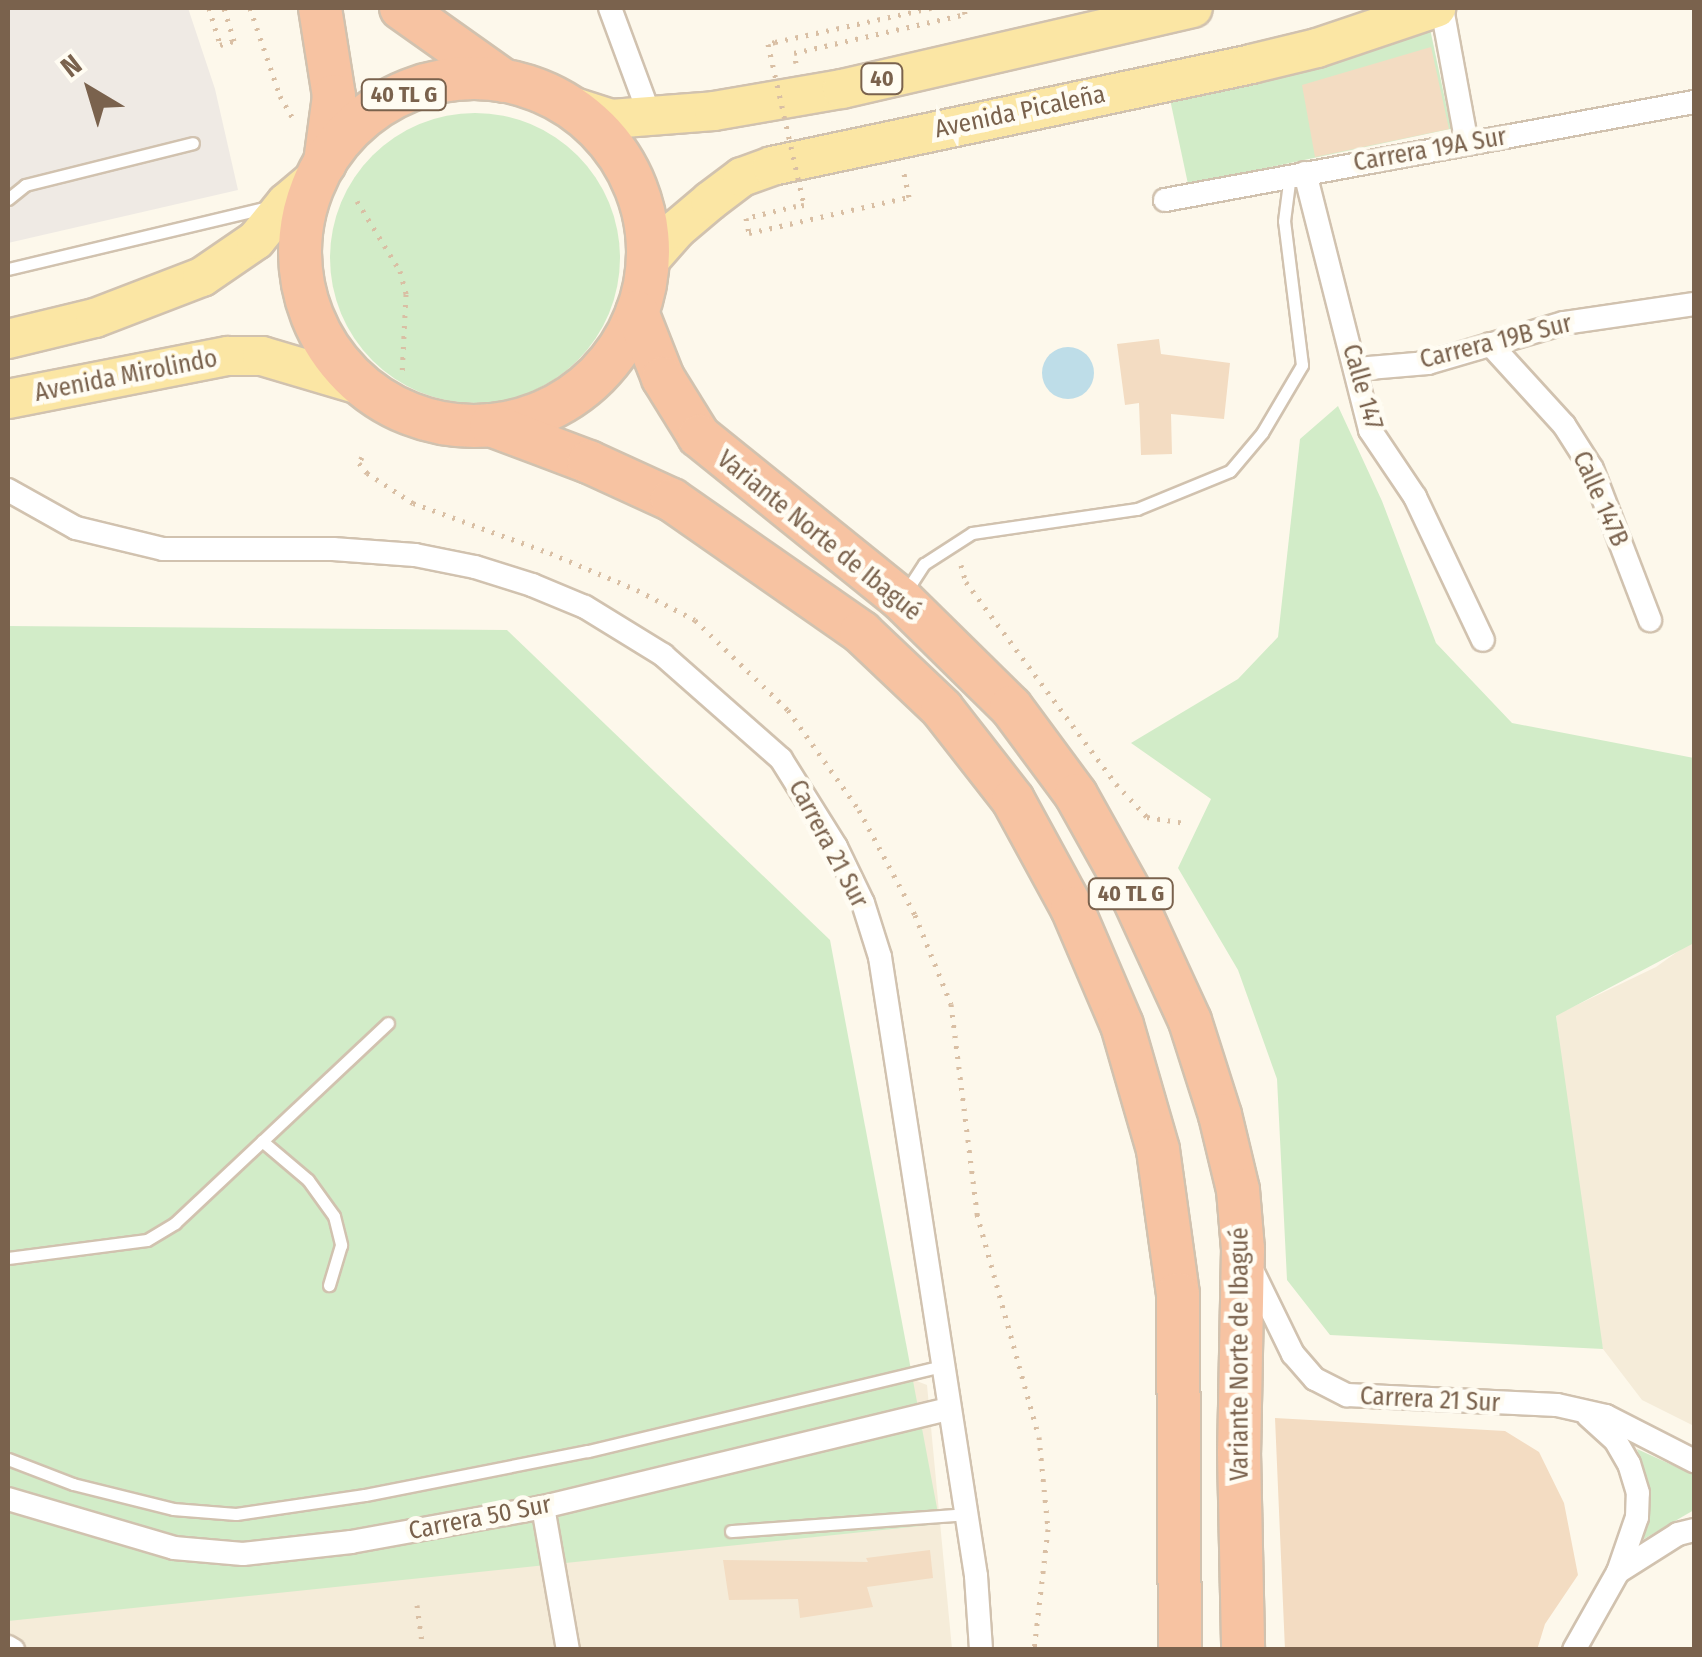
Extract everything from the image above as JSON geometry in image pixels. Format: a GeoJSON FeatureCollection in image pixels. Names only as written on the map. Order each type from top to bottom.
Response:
{"type":"FeatureCollection","features":[{"type":"Feature","properties":{"kind":"highway","name":"40 TL G"},"geometry":{"type":"LineString","coordinates":[[310,181],[364,118],[389,101],[445,81],[505,81],[538,90],[597,128],[620,157],[637,190],[646,226],[648,262],[637,312],[610,360],[580,389],[544,411],[491,426],[435,422],[383,401],[360,385],[320,334],[308,304],[300,239],[310,181],[334,96],[320,8]]}},
{"type":"Feature","properties":{"kind":"highway","name":"40 TL G"},"geometry":{"type":"LineString","coordinates":[[401,8],[505,81]]}},
{"type":"Feature","properties":{"kind":"highway","name":"Variante Norte de Ibagué"},"geometry":{"type":"LineString","coordinates":[[637,312],[663,378],[699,436],[901,599],[1012,707],[1076,795],[1132,897],[1190,1022],[1220,1115],[1238,1190],[1243,1249],[1239,1452],[1242,1650]]}},
{"type":"Feature","properties":{"kind":"highway","name":"Variante Norte de Ibagué"},"geometry":{"type":"LineString","coordinates":[[491,426],[589,462],[672,500],[861,632],[942,709],[1013,800],[1072,908],[1122,1025],[1158,1150],[1178,1294],[1180,1650]]}},
{"type":"Feature","properties":{"kind":"main road","name":"40"},"geometry":{"type":"LineString","coordinates":[[568,106],[610,118],[650,119],[803,96],[1193,8]]}},
{"type":"Feature","properties":{"kind":"main road","name":"Avenida Picaleña"},"geometry":{"type":"LineString","coordinates":[[648,262],[676,228],[742,177],[772,166],[1252,64],[1317,48],[1426,8]]}},
{"type":"Feature","properties":{"kind":"main road"},"geometry":{"type":"LineString","coordinates":[[8,338],[94,318],[202,277],[256,240],[310,181]]}},
{"type":"Feature","properties":{"kind":"main road","name":"Avenida Mirolindo"},"geometry":{"type":"LineString","coordinates":[[8,400],[228,356],[278,360],[360,385]]}},
{"type":"Feature","properties":{"kind":"street"},"geometry":{"type":"LineString","coordinates":[[610,8],[650,119]]}},
{"type":"Feature","properties":{"kind":"street"},"geometry":{"type":"LineString","coordinates":[[1426,8],[1467,144]]}},
{"type":"Feature","properties":{"kind":"street","name":"Carrera 19A Sur"},"geometry":{"type":"LineString","coordinates":[[1165,200],[1694,102]]}},
{"type":"Feature","properties":{"kind":"street","name":"Calle 147"},"geometry":{"type":"LineString","coordinates":[[1298,174],[1357,368],[1370,430],[1416,497],[1482,640]]}},
{"type":"Feature","properties":{"kind":"street","name":"Carrera 19B Sur"},"geometry":{"type":"LineString","coordinates":[[1357,368],[1428,363],[1564,322],[1694,304]]}},
{"type":"Feature","properties":{"kind":"street","name":"Calle 147B"},"geometry":{"type":"LineString","coordinates":[[1490,344],[1564,424],[1592,469],[1650,620]]}},
{"type":"Feature","properties":{"kind":"street","name":"Carrera 21 Sur"},"geometry":{"type":"LineString","coordinates":[[8,490],[76,528],[162,548],[333,549],[415,556],[475,567],[585,606],[663,655],[751,729],[805,792],[836,847],[868,921],[894,1040],[966,1514],[981,1650]]}},
{"type":"Feature","properties":{"kind":"street","name":"Carrera 21 Sur"},"geometry":{"type":"LineString","coordinates":[[1243,1249],[1292,1354],[1314,1379],[1347,1396],[1558,1404],[1606,1416],[1694,1461]]}},
{"type":"Feature","properties":{"kind":"street","name":"Carrera 50 Sur"},"geometry":{"type":"LineString","coordinates":[[8,1499],[174,1548],[242,1554],[351,1542],[542,1507],[950,1408]]}},
{"type":"Feature","properties":{"kind":"street"},"geometry":{"type":"LineString","coordinates":[[1574,1650],[1633,1538],[1638,1493],[1630,1464],[1615,1440],[1578,1410]]}},
{"type":"Feature","properties":{"kind":"street"},"geometry":{"type":"LineString","coordinates":[[542,1507],[568,1650]]}},
{"type":"Feature","properties":{"kind":"street"},"geometry":{"type":"LineString","coordinates":[[1618,1572],[1678,1534],[1694,1530]]}},
{"type":"Feature","properties":{"kind":"lane"},"geometry":{"type":"LineString","coordinates":[[8,199],[26,184],[193,143]]}},
{"type":"Feature","properties":{"kind":"lane"},"geometry":{"type":"LineString","coordinates":[[901,599],[924,564],[972,533],[1137,509],[1230,471],[1262,433],[1302,366],[1284,221],[1298,174]]}},
{"type":"Feature","properties":{"kind":"lane"},"geometry":{"type":"LineString","coordinates":[[8,269],[310,181]]}},
{"type":"Feature","properties":{"kind":"lane"},"geometry":{"type":"LineString","coordinates":[[8,1258],[147,1240],[175,1224],[388,1023]]}},
{"type":"Feature","properties":{"kind":"lane"},"geometry":{"type":"LineString","coordinates":[[262,1141],[308,1180],[334,1216],[341,1245],[329,1285]]}},
{"type":"Feature","properties":{"kind":"lane"},"geometry":{"type":"LineString","coordinates":[[8,1459],[74,1484],[173,1509],[236,1514],[365,1495],[588,1450],[942,1366]]}},
{"type":"Feature","properties":{"kind":"lane"},"geometry":{"type":"LineString","coordinates":[[732,1531],[966,1514]]}},
{"type":"Feature","properties":{"kind":"path"},"geometry":{"type":"LineString","coordinates":[[209,8],[220,45],[234,41],[224,8]]}},
{"type":"Feature","properties":{"kind":"path"},"geometry":{"type":"LineString","coordinates":[[250,8],[280,96],[296,123]]}},
{"type":"Feature","properties":{"kind":"path"},"geometry":{"type":"LineString","coordinates":[[896,138],[909,198],[749,234],[746,218],[804,205],[768,44],[931,8]]}},
{"type":"Feature","properties":{"kind":"path"},"geometry":{"type":"LineString","coordinates":[[803,96],[794,53],[965,14],[964,8]]}},
{"type":"Feature","properties":{"kind":"path"},"geometry":{"type":"LineString","coordinates":[[356,201],[400,271],[406,294],[402,376]]}},
{"type":"Feature","properties":{"kind":"path"},"geometry":{"type":"LineString","coordinates":[[362,457],[360,463],[367,473],[412,503],[585,568],[694,620],[788,710],[859,810],[922,929],[951,1004],[977,1214],[1039,1437],[1048,1530],[1034,1650]]}},
{"type":"Feature","properties":{"kind":"path"},"geometry":{"type":"LineString","coordinates":[[953,544],[966,582],[1116,784],[1147,818],[1182,823]]}},
{"type":"Feature","properties":{"kind":"path"},"geometry":{"type":"LineString","coordinates":[[417,1605],[422,1650]]}},
{"type":"Feature","properties":{"kind":"shaded area"},"geometry":{"type":"Polygon","coordinates":[[[8,8],[188,8],[215,89],[238,190],[8,243],[8,8]]]}},
{"type":"Feature","properties":{"kind":"shaded area"},"geometry":{"type":"Polygon","coordinates":[[[1694,940],[1694,1426],[1642,1400],[1603,1349],[1584,1269],[1556,1015],[1656,967],[1694,940]]]}},
{"type":"Feature","properties":{"kind":"shaded area"},"geometry":{"type":"Polygon","coordinates":[[[901,1375],[927,1385],[952,1649],[8,1649],[8,1464],[901,1375]]]}},
{"type":"Feature","properties":{"kind":"green space"},"geometry":{"type":"Polygon","coordinates":[[[1429,24],[1451,129],[1188,185],[1166,80],[1429,24]]]}},
{"type":"Feature","properties":{"kind":"green space"},"geometry":{"type":"Polygon","coordinates":[[[475,113],[530,124],[556,137],[577,156],[596,177],[609,203],[620,258],[609,313],[596,339],[577,360],[556,379],[530,392],[475,403],[420,392],[394,379],[373,360],[354,339],[341,313],[330,258],[341,203],[354,177],[373,156],[394,137],[420,124],[475,113]]]}},
{"type":"Feature","properties":{"kind":"green space"},"geometry":{"type":"Polygon","coordinates":[[[1338,406],[1382,501],[1436,643],[1512,723],[1694,758],[1694,943],[1556,1016],[1603,1349],[1330,1335],[1287,1280],[1277,1079],[1238,970],[1178,868],[1211,799],[1131,743],[1238,679],[1278,637],[1300,439],[1338,406]]]}},
{"type":"Feature","properties":{"kind":"green space"},"geometry":{"type":"Polygon","coordinates":[[[8,626],[507,630],[830,940],[940,1524],[8,1621],[8,626]]]}},
{"type":"Feature","properties":{"kind":"green space"},"geometry":{"type":"Polygon","coordinates":[[[1637,1449],[1694,1475],[1694,1510],[1644,1539],[1647,1484],[1637,1449]]]}},
{"type":"Feature","properties":{"kind":"water"},"geometry":{"type":"Polygon","coordinates":[[[1068,347],[1086,355],[1094,373],[1086,391],[1068,399],[1050,391],[1042,373],[1050,355],[1068,347]]]}},
{"type":"Feature","properties":{"kind":"building"},"geometry":{"type":"Polygon","coordinates":[[[1431,47],[1449,129],[1315,157],[1302,85],[1431,47]]]}},
{"type":"Feature","properties":{"kind":"building"},"geometry":{"type":"Polygon","coordinates":[[[1159,339],[1161,354],[1230,363],[1224,419],[1171,414],[1172,454],[1141,455],[1139,403],[1125,405],[1117,344],[1159,339]]]}},
{"type":"Feature","properties":{"kind":"building"},"geometry":{"type":"Polygon","coordinates":[[[1275,1418],[1505,1431],[1539,1452],[1564,1503],[1578,1575],[1545,1624],[1537,1650],[1285,1650],[1275,1418]]]}},
{"type":"Feature","properties":{"kind":"building"},"geometry":{"type":"Polygon","coordinates":[[[930,1550],[933,1578],[867,1587],[873,1607],[800,1618],[798,1599],[729,1600],[723,1560],[868,1562],[866,1558],[930,1550]]]}}]}
